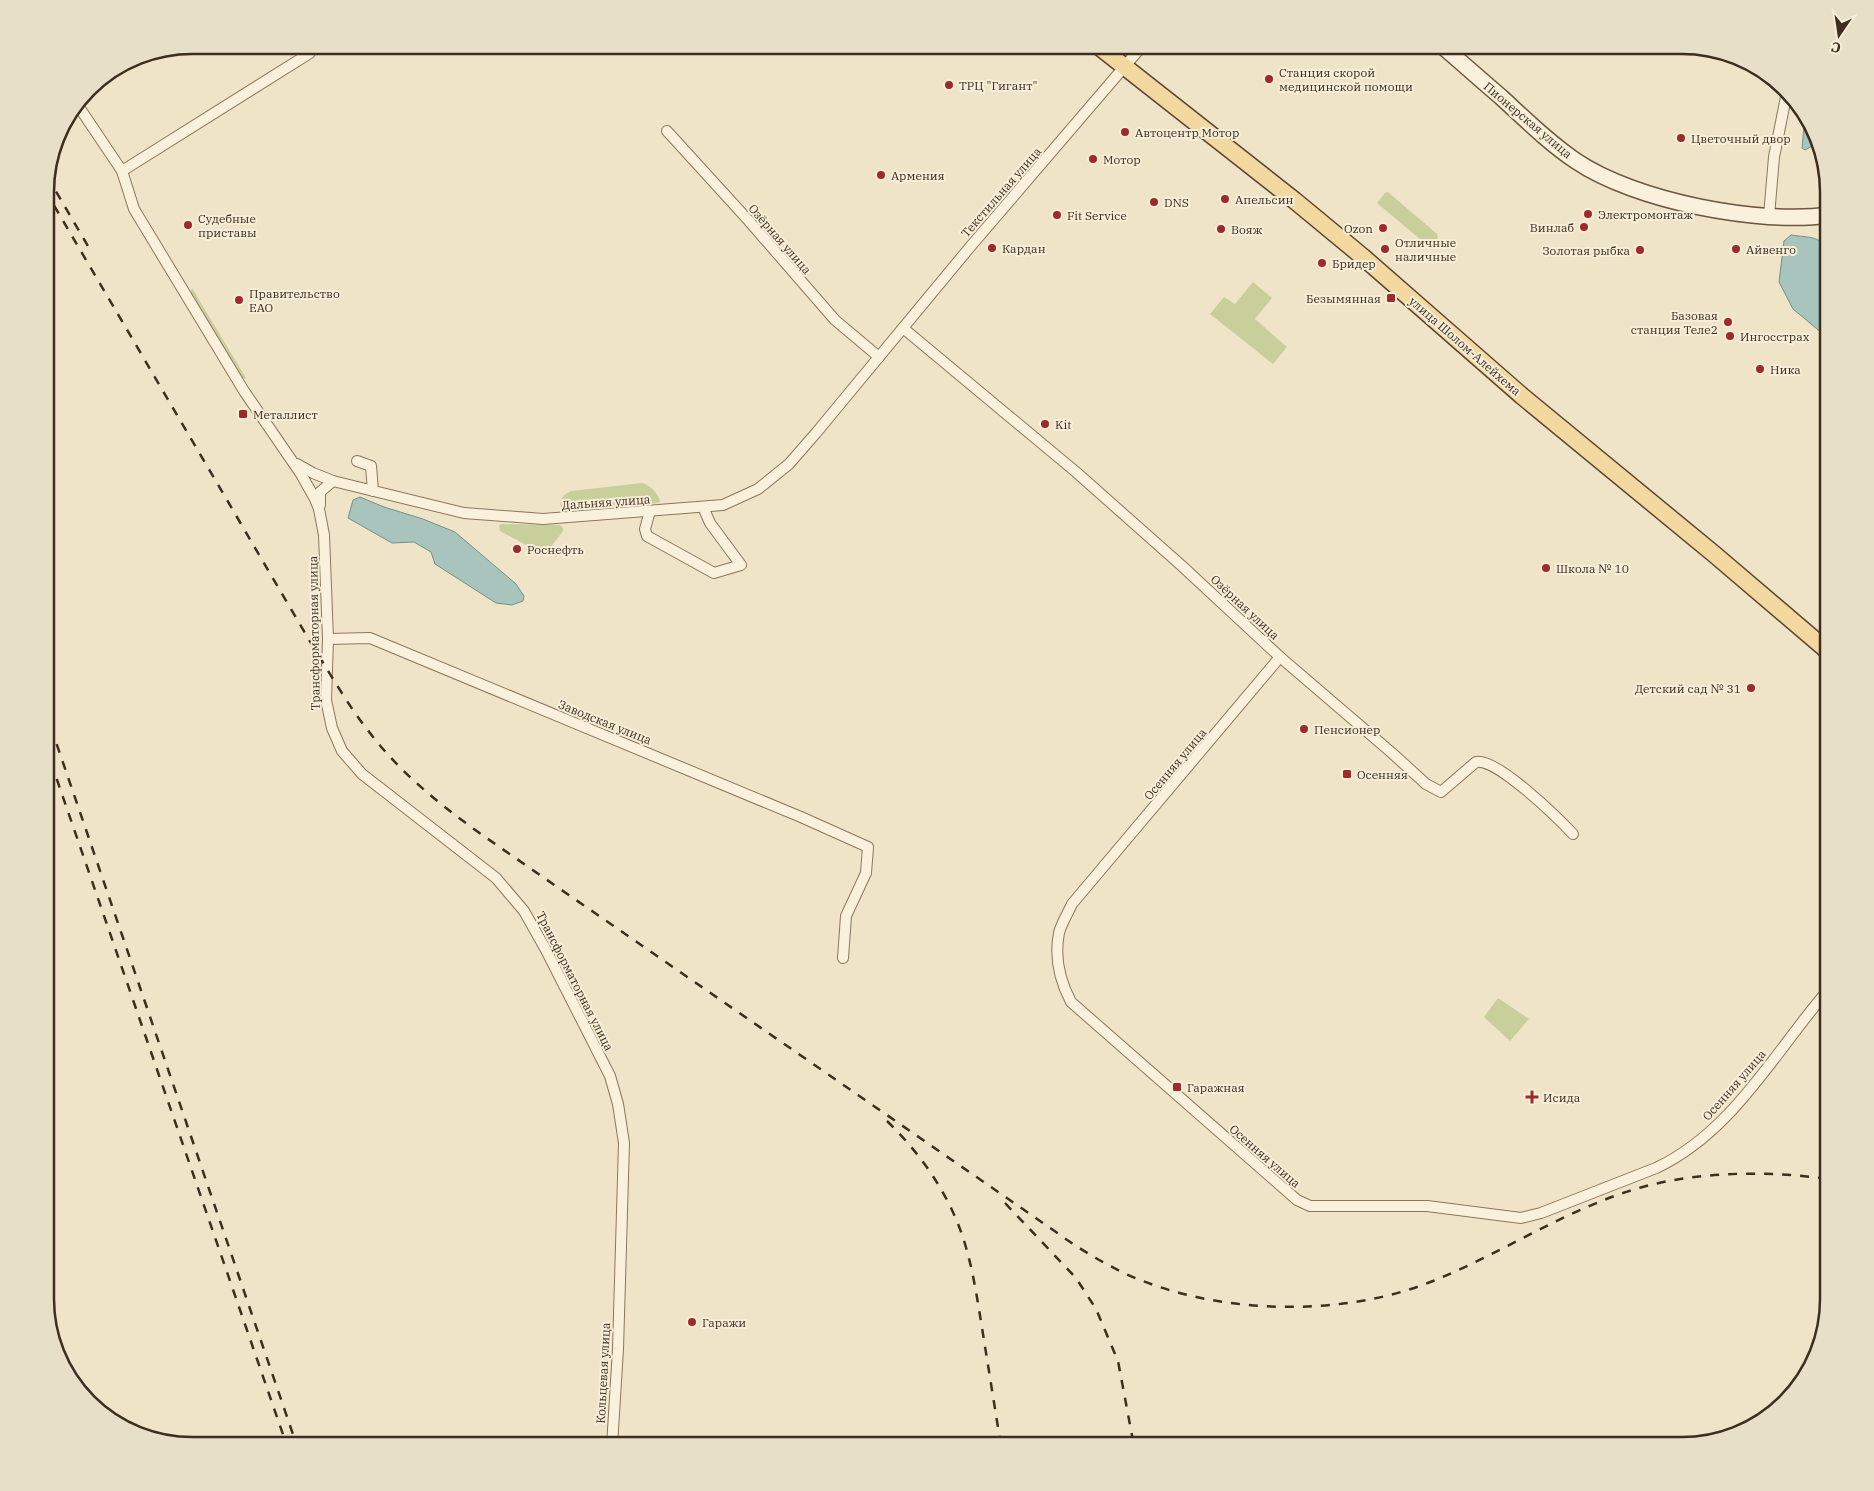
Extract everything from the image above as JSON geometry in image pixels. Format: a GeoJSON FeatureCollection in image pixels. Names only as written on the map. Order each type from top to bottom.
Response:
{"type":"FeatureCollection","features":[{"type":"Feature","properties":{"kind":"main road","name":"улица Шолом-Алейхема"},"geometry":{"type":"LineString","coordinates":[[1108,54],[1294,200],[1522,396],[1714,554],[1820,644]]}},
{"type":"Feature","properties":{"kind":"main road","name":"Пионерская улица"},"geometry":{"type":"LineString","coordinates":[[1451,54],[1555,145],[1596,173],[1646,194],[1723,212],[1769,216],[1820,216]]}},
{"type":"Feature","properties":{"kind":"street"},"geometry":{"type":"LineString","coordinates":[[122,171],[310,54]]}},
{"type":"Feature","properties":{"kind":"street","name":"Текстильная улица"},"geometry":{"type":"LineString","coordinates":[[879,356],[1136,54]]}},
{"type":"Feature","properties":{"kind":"street"},"geometry":{"type":"LineString","coordinates":[[1769,216],[1774,157],[1785,100]]}},
{"type":"Feature","properties":{"kind":"street","name":"Трансформаторная улица"},"geometry":{"type":"LineString","coordinates":[[81,109],[122,171],[134,209],[244,391],[310,488],[319,509],[324,535],[328,639],[325,686],[332,728],[342,751],[362,774],[496,878],[524,911],[610,1076],[618,1104],[624,1144],[618,1301]]}},
{"type":"Feature","properties":{"kind":"street","name":"Озёрная улица"},"geometry":{"type":"LineString","coordinates":[[667,131],[835,320],[879,356]]}},
{"type":"Feature","properties":{"kind":"street","name":"Озёрная улица"},"geometry":{"type":"LineString","coordinates":[[903,328],[1076,472],[1182,566],[1280,657],[1434,790],[1441,792],[1476,762],[1484,762],[1504,774],[1549,809],[1573,834]]}},
{"type":"Feature","properties":{"kind":"street","name":"Дальняя улица"},"geometry":{"type":"LineString","coordinates":[[285,450],[302,468],[312,474],[464,513],[543,519],[723,505],[758,489],[789,464],[879,356]]}},
{"type":"Feature","properties":{"kind":"street"},"geometry":{"type":"LineString","coordinates":[[357,461],[371,466],[373,491]]}},
{"type":"Feature","properties":{"kind":"street"},"geometry":{"type":"LineString","coordinates":[[319,509],[320,492],[333,480]]}},
{"type":"Feature","properties":{"kind":"street"},"geometry":{"type":"LineString","coordinates":[[650,512],[645,529],[647,536],[714,573],[741,565],[710,523],[703,507]]}},
{"type":"Feature","properties":{"kind":"street","name":"Заводская улица"},"geometry":{"type":"LineString","coordinates":[[328,639],[370,638],[783,809],[868,847],[866,873],[846,916],[843,958]]}},
{"type":"Feature","properties":{"kind":"street","name":"Осенняя улица"},"geometry":{"type":"LineString","coordinates":[[1280,657],[1072,904],[1059,932],[1057,959],[1062,984],[1071,1002],[1297,1200],[1310,1206],[1427,1206],[1521,1218],[1541,1213],[1672,1161],[1714,1129],[1738,1103],[1820,1000]]}},
{"type":"Feature","properties":{"kind":"street","name":"Кольцевая улица"},"geometry":{"type":"LineString","coordinates":[[612,1437],[618,1301]]}},
{"type":"Feature","properties":{"kind":"green space"},"geometry":{"type":"Polygon","coordinates":[[[1388,192],[1437,234],[1438,238],[1431,245],[1426,244],[1377,203],[1388,192]]]}},
{"type":"Feature","properties":{"kind":"green space"},"geometry":{"type":"Polygon","coordinates":[[[1253,282],[1272,298],[1255,319],[1287,347],[1273,364],[1210,314],[1224,297],[1235,304],[1253,282]]]}},
{"type":"Feature","properties":{"kind":"green space"},"geometry":{"type":"Polygon","coordinates":[[[192,288],[246,378],[242,379],[190,294],[192,288]]]}},
{"type":"Feature","properties":{"kind":"green space"},"geometry":{"type":"Polygon","coordinates":[[[642,483],[654,490],[660,502],[561,513],[562,500],[571,491],[642,483]]]}},
{"type":"Feature","properties":{"kind":"green space"},"geometry":{"type":"Polygon","coordinates":[[[499,525],[560,525],[563,531],[550,548],[542,552],[500,531],[499,525]]]}},
{"type":"Feature","properties":{"kind":"green space"},"geometry":{"type":"Polygon","coordinates":[[[1498,998],[1529,1019],[1510,1041],[1484,1017],[1498,998]]]}},
{"type":"Feature","properties":{"kind":"water"},"geometry":{"type":"Polygon","coordinates":[[[1804,127],[1812,146],[1805,150],[1802,148],[1804,127]]]}},
{"type":"Feature","properties":{"kind":"water"},"geometry":{"type":"Polygon","coordinates":[[[1791,235],[1814,238],[1820,242],[1820,332],[1793,309],[1779,282],[1784,241],[1791,235]]]}},
{"type":"Feature","properties":{"kind":"water"},"geometry":{"type":"Polygon","coordinates":[[[360,497],[455,532],[516,584],[524,596],[523,601],[512,605],[496,603],[435,564],[431,552],[414,542],[392,543],[348,518],[353,500],[360,497]]]}},
{"type":"Feature","properties":{"kind":"railway"},"geometry":{"type":"LineString","coordinates":[[54,188],[92,253]]}},
{"type":"Feature","properties":{"kind":"railway"},"geometry":{"type":"LineString","coordinates":[[54,205],[315,650],[362,723],[398,766],[430,795],[498,846],[1064,1238],[1108,1265],[1161,1288],[1199,1298],[1279,1307],[1320,1306],[1359,1301],[1397,1293],[1433,1281],[1591,1205],[1646,1186],[1691,1177],[1714,1175],[1760,1174],[1820,1178]]}},
{"type":"Feature","properties":{"kind":"railway"},"geometry":{"type":"LineString","coordinates":[[54,736],[294,1437]]}},
{"type":"Feature","properties":{"kind":"railway"},"geometry":{"type":"LineString","coordinates":[[54,771],[284,1437]]}},
{"type":"Feature","properties":{"kind":"railway"},"geometry":{"type":"LineString","coordinates":[[887,1121],[912,1148],[934,1178],[959,1227],[976,1289],[1000,1437]]}},
{"type":"Feature","properties":{"kind":"railway"},"geometry":{"type":"LineString","coordinates":[[1005,1203],[1076,1278],[1096,1309],[1118,1361],[1132,1437]]}},
{"type":"Feature","properties":{"kind":"place","name":"Станция скорой медицинской помощи"},"geometry":{"type":"Point","coordinates":[1269,79]}},
{"type":"Feature","properties":{"kind":"place","name":"ТРЦ \"Гигант\""},"geometry":{"type":"Point","coordinates":[949,85]}},
{"type":"Feature","properties":{"kind":"place","name":"Автоцентр Мотор"},"geometry":{"type":"Point","coordinates":[1125,132]}},
{"type":"Feature","properties":{"kind":"place","name":"Цветочный двор"},"geometry":{"type":"Point","coordinates":[1681,138]}},
{"type":"Feature","properties":{"kind":"place","name":"Мотор"},"geometry":{"type":"Point","coordinates":[1093,159]}},
{"type":"Feature","properties":{"kind":"place","name":"Армения"},"geometry":{"type":"Point","coordinates":[881,175]}},
{"type":"Feature","properties":{"kind":"place","name":"Апельсин"},"geometry":{"type":"Point","coordinates":[1225,199]}},
{"type":"Feature","properties":{"kind":"place","name":"DNS"},"geometry":{"type":"Point","coordinates":[1154,202]}},
{"type":"Feature","properties":{"kind":"place","name":"Электромонтаж"},"geometry":{"type":"Point","coordinates":[1588,214]}},
{"type":"Feature","properties":{"kind":"place","name":"Fit Service"},"geometry":{"type":"Point","coordinates":[1057,215]}},
{"type":"Feature","properties":{"kind":"place","name":"Судебные приставы"},"geometry":{"type":"Point","coordinates":[188,225]}},
{"type":"Feature","properties":{"kind":"place","name":"Винлаб"},"geometry":{"type":"Point","coordinates":[1584,227]}},
{"type":"Feature","properties":{"kind":"place","name":"Ozon"},"geometry":{"type":"Point","coordinates":[1383,228]}},
{"type":"Feature","properties":{"kind":"place","name":"Вояж"},"geometry":{"type":"Point","coordinates":[1221,229]}},
{"type":"Feature","properties":{"kind":"place","name":"Кардан"},"geometry":{"type":"Point","coordinates":[992,248]}},
{"type":"Feature","properties":{"kind":"place","name":"Отличные наличные"},"geometry":{"type":"Point","coordinates":[1385,249]}},
{"type":"Feature","properties":{"kind":"place","name":"Айвенго"},"geometry":{"type":"Point","coordinates":[1736,249]}},
{"type":"Feature","properties":{"kind":"place","name":"Золотая рыбка"},"geometry":{"type":"Point","coordinates":[1640,250]}},
{"type":"Feature","properties":{"kind":"place","name":"Бридер"},"geometry":{"type":"Point","coordinates":[1322,263]}},
{"type":"Feature","properties":{"kind":"place","name":"Безымянная"},"geometry":{"type":"Point","coordinates":[1391,298]}},
{"type":"Feature","properties":{"kind":"place","name":"Правительство ЕАО"},"geometry":{"type":"Point","coordinates":[239,300]}},
{"type":"Feature","properties":{"kind":"place","name":"Базовая станция Теле2"},"geometry":{"type":"Point","coordinates":[1728,322]}},
{"type":"Feature","properties":{"kind":"place","name":"Ингосстрах"},"geometry":{"type":"Point","coordinates":[1730,336]}},
{"type":"Feature","properties":{"kind":"place","name":"Ника"},"geometry":{"type":"Point","coordinates":[1760,369]}},
{"type":"Feature","properties":{"kind":"place","name":"Металлист"},"geometry":{"type":"Point","coordinates":[243,414]}},
{"type":"Feature","properties":{"kind":"place","name":"Kit"},"geometry":{"type":"Point","coordinates":[1045,424]}},
{"type":"Feature","properties":{"kind":"place","name":"Роснефть"},"geometry":{"type":"Point","coordinates":[517,549]}},
{"type":"Feature","properties":{"kind":"place","name":"Школа № 10"},"geometry":{"type":"Point","coordinates":[1546,568]}},
{"type":"Feature","properties":{"kind":"place","name":"Детский сад № 31"},"geometry":{"type":"Point","coordinates":[1751,688]}},
{"type":"Feature","properties":{"kind":"place","name":"Пенсионер"},"geometry":{"type":"Point","coordinates":[1304,729]}},
{"type":"Feature","properties":{"kind":"place","name":"Осенняя"},"geometry":{"type":"Point","coordinates":[1347,774]}},
{"type":"Feature","properties":{"kind":"place","name":"Гаражная"},"geometry":{"type":"Point","coordinates":[1177,1087]}},
{"type":"Feature","properties":{"kind":"place","name":"Исида"},"geometry":{"type":"Point","coordinates":[1532,1097]}},
{"type":"Feature","properties":{"kind":"place","name":"Гаражи"},"geometry":{"type":"Point","coordinates":[692,1322]}}]}
